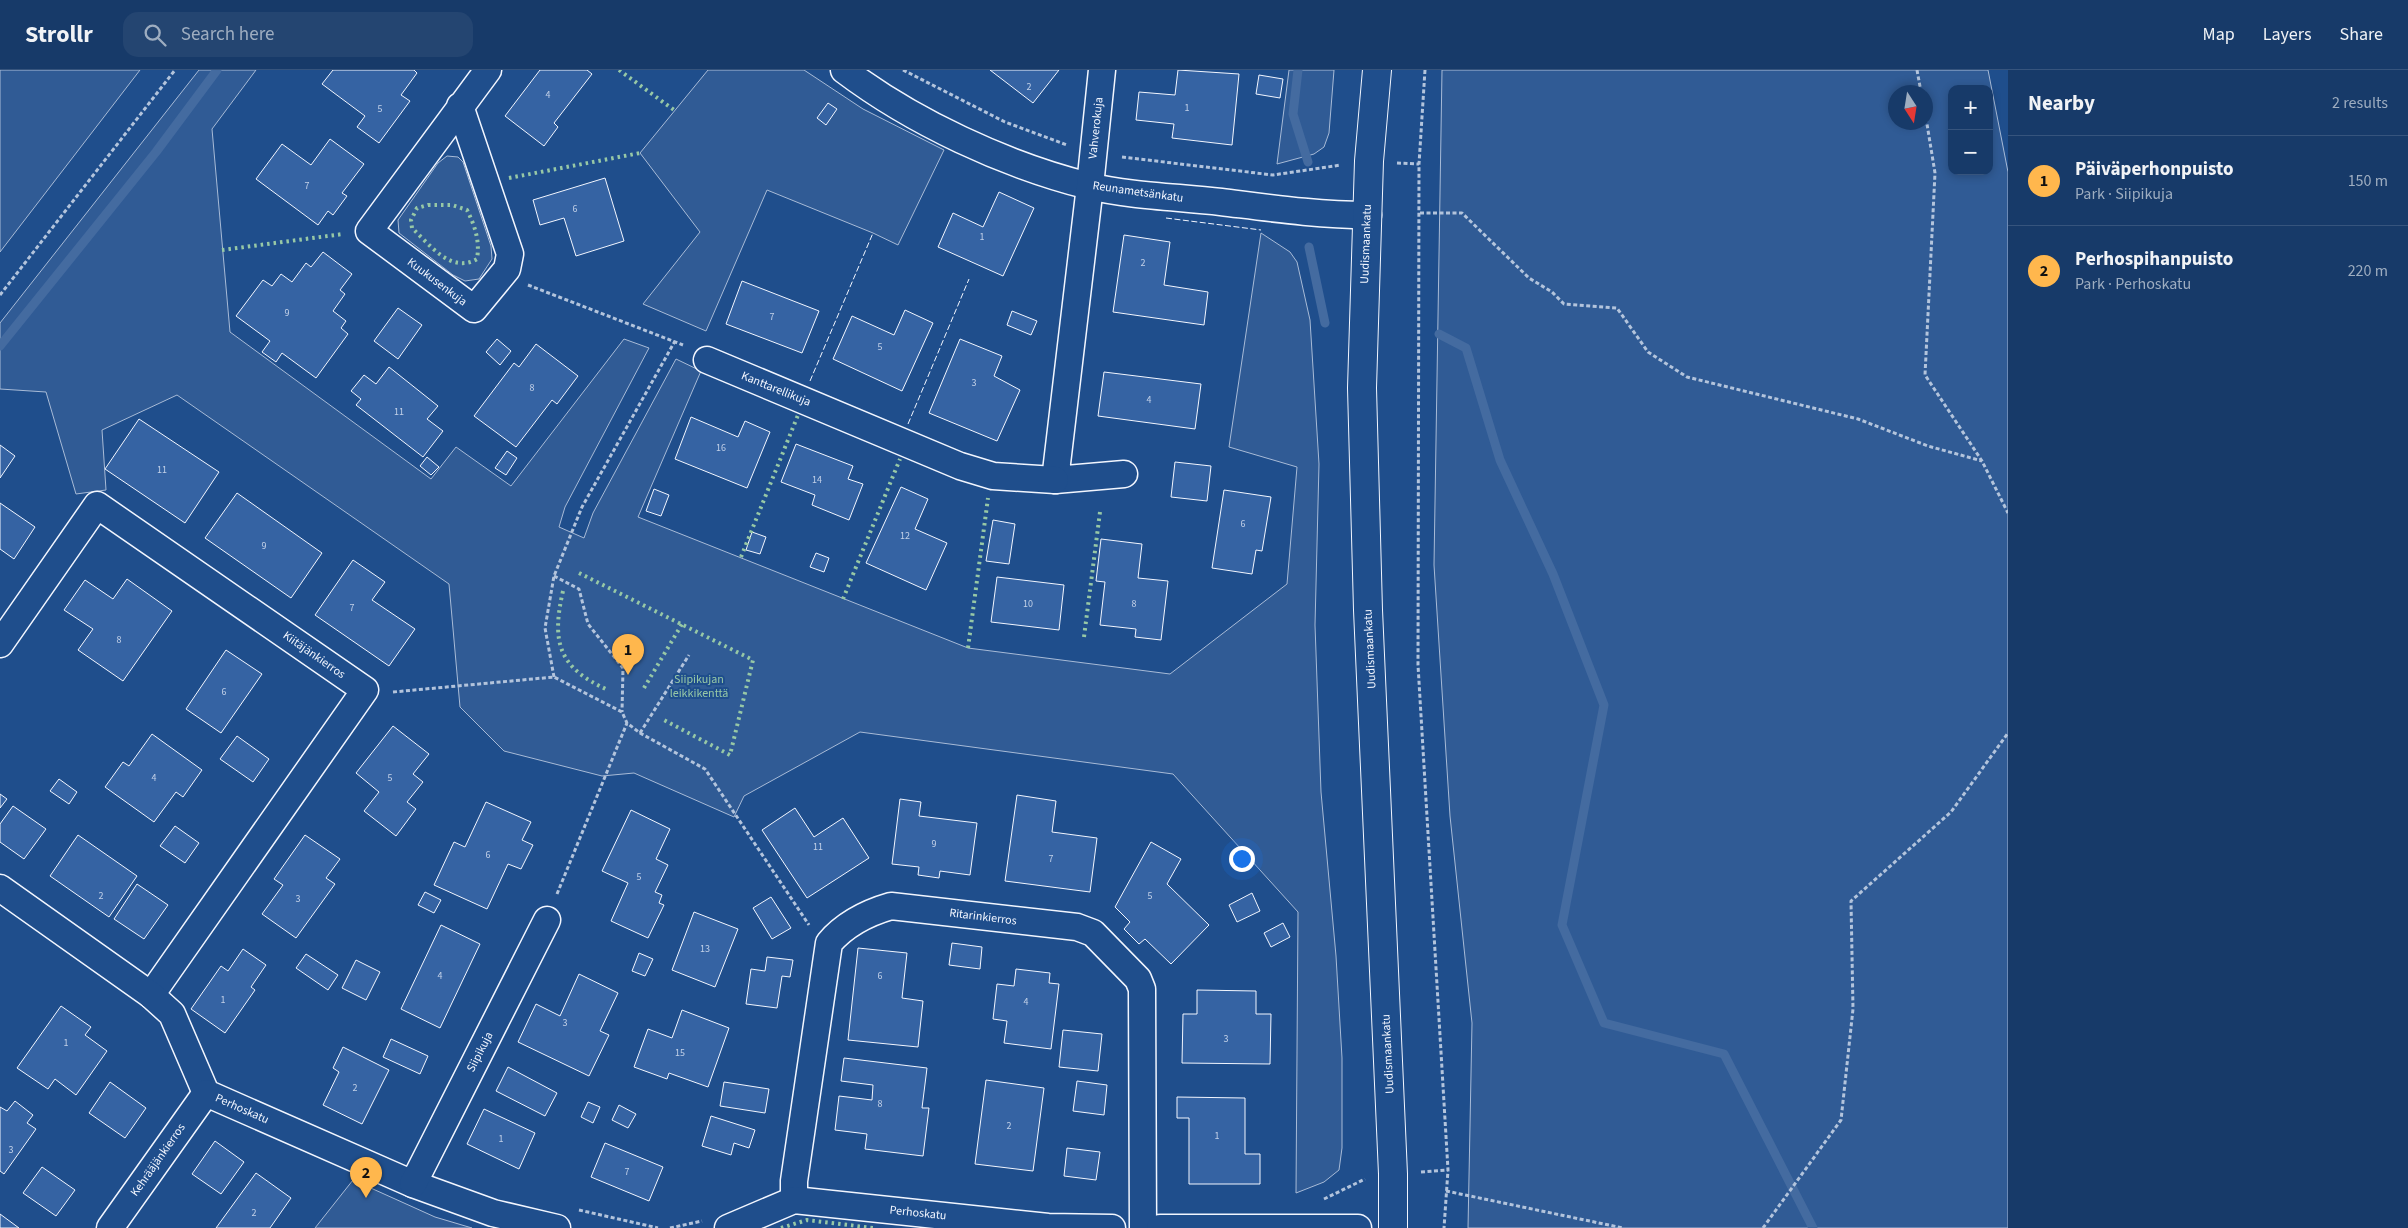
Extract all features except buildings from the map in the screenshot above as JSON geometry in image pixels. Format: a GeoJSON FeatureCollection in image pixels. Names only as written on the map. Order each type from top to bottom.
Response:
{"type":"FeatureCollection","features":[{"type":"Feature","properties":{"kind":"street","name":"Kuukusenkuja"},"geometry":{"type":"LineString","coordinates":[[488,70],[369,231],[474,309],[507,269]]}},
{"type":"Feature","properties":{"kind":"street","name":"Reunametsänkatu"},"geometry":{"type":"LineString","coordinates":[[844,70],[872,92],[956,137],[1029,168],[1090,186],[1326,215],[1368,215]]}},
{"type":"Feature","properties":{"kind":"street","name":"Vahverokuja"},"geometry":{"type":"LineString","coordinates":[[1090,186],[1102,70]]}},
{"type":"Feature","properties":{"kind":"street","name":"Uudismaankatu"},"geometry":{"type":"LineString","coordinates":[[1377,70],[1369,161],[1362,388],[1368,610],[1394,1174],[1393,1228]]}},
{"type":"Feature","properties":{"kind":"street"},"geometry":{"type":"LineString","coordinates":[[460,106],[510,254],[507,269]]}},
{"type":"Feature","properties":{"kind":"street"},"geometry":{"type":"LineString","coordinates":[[1055,480],[1090,186]]}},
{"type":"Feature","properties":{"kind":"street","name":"Kanttarellikuja"},"geometry":{"type":"LineString","coordinates":[[707,360],[960,466],[993,476],[1055,480],[1124,474]]}},
{"type":"Feature","properties":{"kind":"street","name":"Kiitäjänkierros"},"geometry":{"type":"LineString","coordinates":[[0,644],[97,505],[365,690]]}},
{"type":"Feature","properties":{"kind":"street"},"geometry":{"type":"LineString","coordinates":[[151,995],[365,690]]}},
{"type":"Feature","properties":{"kind":"street","name":"Perhoskatu"},"geometry":{"type":"LineString","coordinates":[[0,888],[151,995],[172,1014],[206,1093],[413,1184],[493,1213],[565,1218]]}},
{"type":"Feature","properties":{"kind":"street","name":"Ritarinkierros"},"geometry":{"type":"LineString","coordinates":[[829,943],[848,925],[875,910],[891,906],[1077,928],[1093,933],[1138,980],[1142,989],[1143,1228]]}},
{"type":"Feature","properties":{"kind":"street","name":"Siipikuja"},"geometry":{"type":"LineString","coordinates":[[413,1184],[547,920]]}},
{"type":"Feature","properties":{"kind":"street"},"geometry":{"type":"LineString","coordinates":[[794,1200],[794,1181],[829,943]]}},
{"type":"Feature","properties":{"kind":"street","name":"Kehrääjänkierros"},"geometry":{"type":"LineString","coordinates":[[110,1228],[206,1093]]}},
{"type":"Feature","properties":{"kind":"street","name":"Perhoskatu"},"geometry":{"type":"LineString","coordinates":[[728,1228],[794,1200],[1048,1228],[1112,1228]]}},
{"type":"Feature","properties":{"kind":"street"},"geometry":{"type":"LineString","coordinates":[[1160,1228],[1358,1228]]}},
{"type":"Feature","properties":{"kind":"path"},"geometry":{"type":"LineString","coordinates":[[0,294],[175,70]]}},
{"type":"Feature","properties":{"kind":"path"},"geometry":{"type":"LineString","coordinates":[[903,70],[1005,122],[1069,145],[1112,156],[1273,174],[1369,161],[1419,164]]}},
{"type":"Feature","properties":{"kind":"path"},"geometry":{"type":"LineString","coordinates":[[1424,70],[1419,164],[1418,665],[1448,1170],[1444,1228]]}},
{"type":"Feature","properties":{"kind":"path"},"geometry":{"type":"LineString","coordinates":[[1917,70],[1920,85]]}},
{"type":"Feature","properties":{"kind":"path"},"geometry":{"type":"LineString","coordinates":[[1928,130],[1935,174],[1925,375],[1982,461],[2008,513]]}},
{"type":"Feature","properties":{"kind":"path"},"geometry":{"type":"LineString","coordinates":[[1420,213],[1462,213],[1529,278],[1552,292],[1564,304],[1617,308],[1648,352],[1687,377],[1858,418],[1928,446],[1982,461]]}},
{"type":"Feature","properties":{"kind":"path"},"geometry":{"type":"LineString","coordinates":[[507,269],[525,284],[675,341],[707,360]]}},
{"type":"Feature","properties":{"kind":"path"},"geometry":{"type":"LineString","coordinates":[[554,677],[544,628],[554,576],[582,507],[675,341]]}},
{"type":"Feature","properties":{"kind":"path"},"geometry":{"type":"LineString","coordinates":[[554,576],[579,589],[588,624],[623,668],[622,712],[627,723],[640,733],[705,768],[810,927],[829,943]]}},
{"type":"Feature","properties":{"kind":"path"},"geometry":{"type":"LineString","coordinates":[[640,733],[689,655]]}},
{"type":"Feature","properties":{"kind":"path"},"geometry":{"type":"LineString","coordinates":[[365,690],[389,692],[554,677],[622,712]]}},
{"type":"Feature","properties":{"kind":"path"},"geometry":{"type":"LineString","coordinates":[[547,920],[627,723]]}},
{"type":"Feature","properties":{"kind":"path"},"geometry":{"type":"LineString","coordinates":[[1764,1228],[1841,1120],[1853,1008],[1851,901],[1951,812],[2008,733]]}},
{"type":"Feature","properties":{"kind":"path"},"geometry":{"type":"LineString","coordinates":[[1446,1190],[1623,1228]]}},
{"type":"Feature","properties":{"kind":"path"},"geometry":{"type":"LineString","coordinates":[[565,1218],[658,1228]]}},
{"type":"Feature","properties":{"kind":"shaded area"},"geometry":{"type":"Polygon","coordinates":[[[0,70],[140,70],[0,252],[0,70]]]}},
{"type":"Feature","properties":{"kind":"shaded area"},"geometry":{"type":"Polygon","coordinates":[[[199,70],[256,70],[212,129],[230,332],[431,479],[456,447],[511,486],[624,339],[649,348],[565,507],[559,527],[584,538],[593,513],[676,359],[701,371],[638,517],[968,648],[1170,674],[1287,584],[1297,467],[1229,447],[1261,233],[1290,252],[1297,262],[1310,320],[1319,464],[1315,625],[1321,792],[1336,956],[1342,1058],[1342,1148],[1339,1170],[1324,1182],[1296,1193],[1298,912],[1173,774],[860,732],[744,796],[734,817],[634,773],[602,776],[504,751],[460,707],[449,584],[177,395],[102,430],[106,490],[76,494],[46,392],[0,389],[0,323],[199,70]]]}},
{"type":"Feature","properties":{"kind":"shaded area"},"geometry":{"type":"Polygon","coordinates":[[[708,70],[804,70],[863,109],[944,150],[898,245],[767,190],[706,331],[643,304],[700,232],[640,153],[708,70]]]}},
{"type":"Feature","properties":{"kind":"shaded area"},"geometry":{"type":"Polygon","coordinates":[[[1289,70],[1334,70],[1329,133],[1324,147],[1314,154],[1277,164],[1289,70]]]}},
{"type":"Feature","properties":{"kind":"shaded area"},"geometry":{"type":"Polygon","coordinates":[[[1442,70],[1988,70],[1991,85],[1948,85],[1948,175],[1993,175],[1993,96],[2008,172],[2008,1228],[1468,1228],[1472,1023],[1450,816],[1434,565],[1442,70]]]}},
{"type":"Feature","properties":{"kind":"shaded area"},"geometry":{"type":"Polygon","coordinates":[[[447,156],[458,157],[463,162],[491,246],[492,259],[479,279],[465,281],[453,275],[399,233],[398,220],[438,163],[447,156]]]}},
{"type":"Feature","properties":{"kind":"shaded area"},"geometry":{"type":"Polygon","coordinates":[[[353,1180],[435,1217],[472,1228],[315,1228],[353,1180]]]}},
{"type":"Feature","properties":{"kind":"waterway"},"geometry":{"type":"LineString","coordinates":[[0,346],[156,152],[217,70]]}},
{"type":"Feature","properties":{"kind":"waterway"},"geometry":{"type":"LineString","coordinates":[[1298,70],[1293,114],[1308,162]]}},
{"type":"Feature","properties":{"kind":"waterway"},"geometry":{"type":"LineString","coordinates":[[1309,247],[1325,323]]}},
{"type":"Feature","properties":{"kind":"waterway"},"geometry":{"type":"LineString","coordinates":[[1439,334],[1466,348],[1500,460],[1553,574],[1604,705],[1562,925],[1604,1023],[1724,1054],[1813,1228]]}},
{"type":"Feature","properties":{"kind":"hedge"},"geometry":{"type":"LineString","coordinates":[[619,70],[674,110]]}},
{"type":"Feature","properties":{"kind":"hedge"},"geometry":{"type":"LineString","coordinates":[[509,178],[640,153]]}},
{"type":"Feature","properties":{"kind":"hedge"},"geometry":{"type":"LineString","coordinates":[[428,205],[452,205],[467,210],[476,234],[478,246],[477,259],[467,263],[458,263],[450,260],[442,256],[412,228],[411,220],[417,208],[428,205]]}},
{"type":"Feature","properties":{"kind":"hedge"},"geometry":{"type":"LineString","coordinates":[[222,250],[343,234]]}},
{"type":"Feature","properties":{"kind":"hedge"},"geometry":{"type":"LineString","coordinates":[[741,557],[798,415]]}},
{"type":"Feature","properties":{"kind":"hedge"},"geometry":{"type":"LineString","coordinates":[[843,599],[900,459]]}},
{"type":"Feature","properties":{"kind":"hedge"},"geometry":{"type":"LineString","coordinates":[[968,648],[988,498]]}},
{"type":"Feature","properties":{"kind":"hedge"},"geometry":{"type":"LineString","coordinates":[[1084,637],[1100,512]]}},
{"type":"Feature","properties":{"kind":"hedge"},"geometry":{"type":"LineString","coordinates":[[579,573],[753,660],[730,755],[664,720]]}},
{"type":"Feature","properties":{"kind":"hedge"},"geometry":{"type":"LineString","coordinates":[[563,591],[558,625],[559,639],[563,652],[569,663],[579,673],[608,690]]}},
{"type":"Feature","properties":{"kind":"hedge"},"geometry":{"type":"LineString","coordinates":[[644,688],[682,624]]}},
{"type":"Feature","properties":{"kind":"hedge"},"geometry":{"type":"LineString","coordinates":[[781,1228],[807,1220],[873,1228]]}},
{"type":"Feature","properties":{"kind":"fence"},"geometry":{"type":"LineString","coordinates":[[1166,218],[1261,230]]}},
{"type":"Feature","properties":{"kind":"fence"},"geometry":{"type":"LineString","coordinates":[[810,381],[873,233]]}},
{"type":"Feature","properties":{"kind":"fence"},"geometry":{"type":"LineString","coordinates":[[908,424],[969,279]]}},
{"type":"Feature","properties":{"kind":"place","name":"Päiväperhonpuisto"},"geometry":{"type":"Point","coordinates":[628,675]}},
{"type":"Feature","properties":{"kind":"place","name":"Perhospihanpuisto"},"geometry":{"type":"Point","coordinates":[366,1198]}},
{"type":"Feature","properties":{"kind":"park label","name":"Siipikujan leikkikenttä"},"geometry":{"type":"Point","coordinates":[699,686]}}]}
